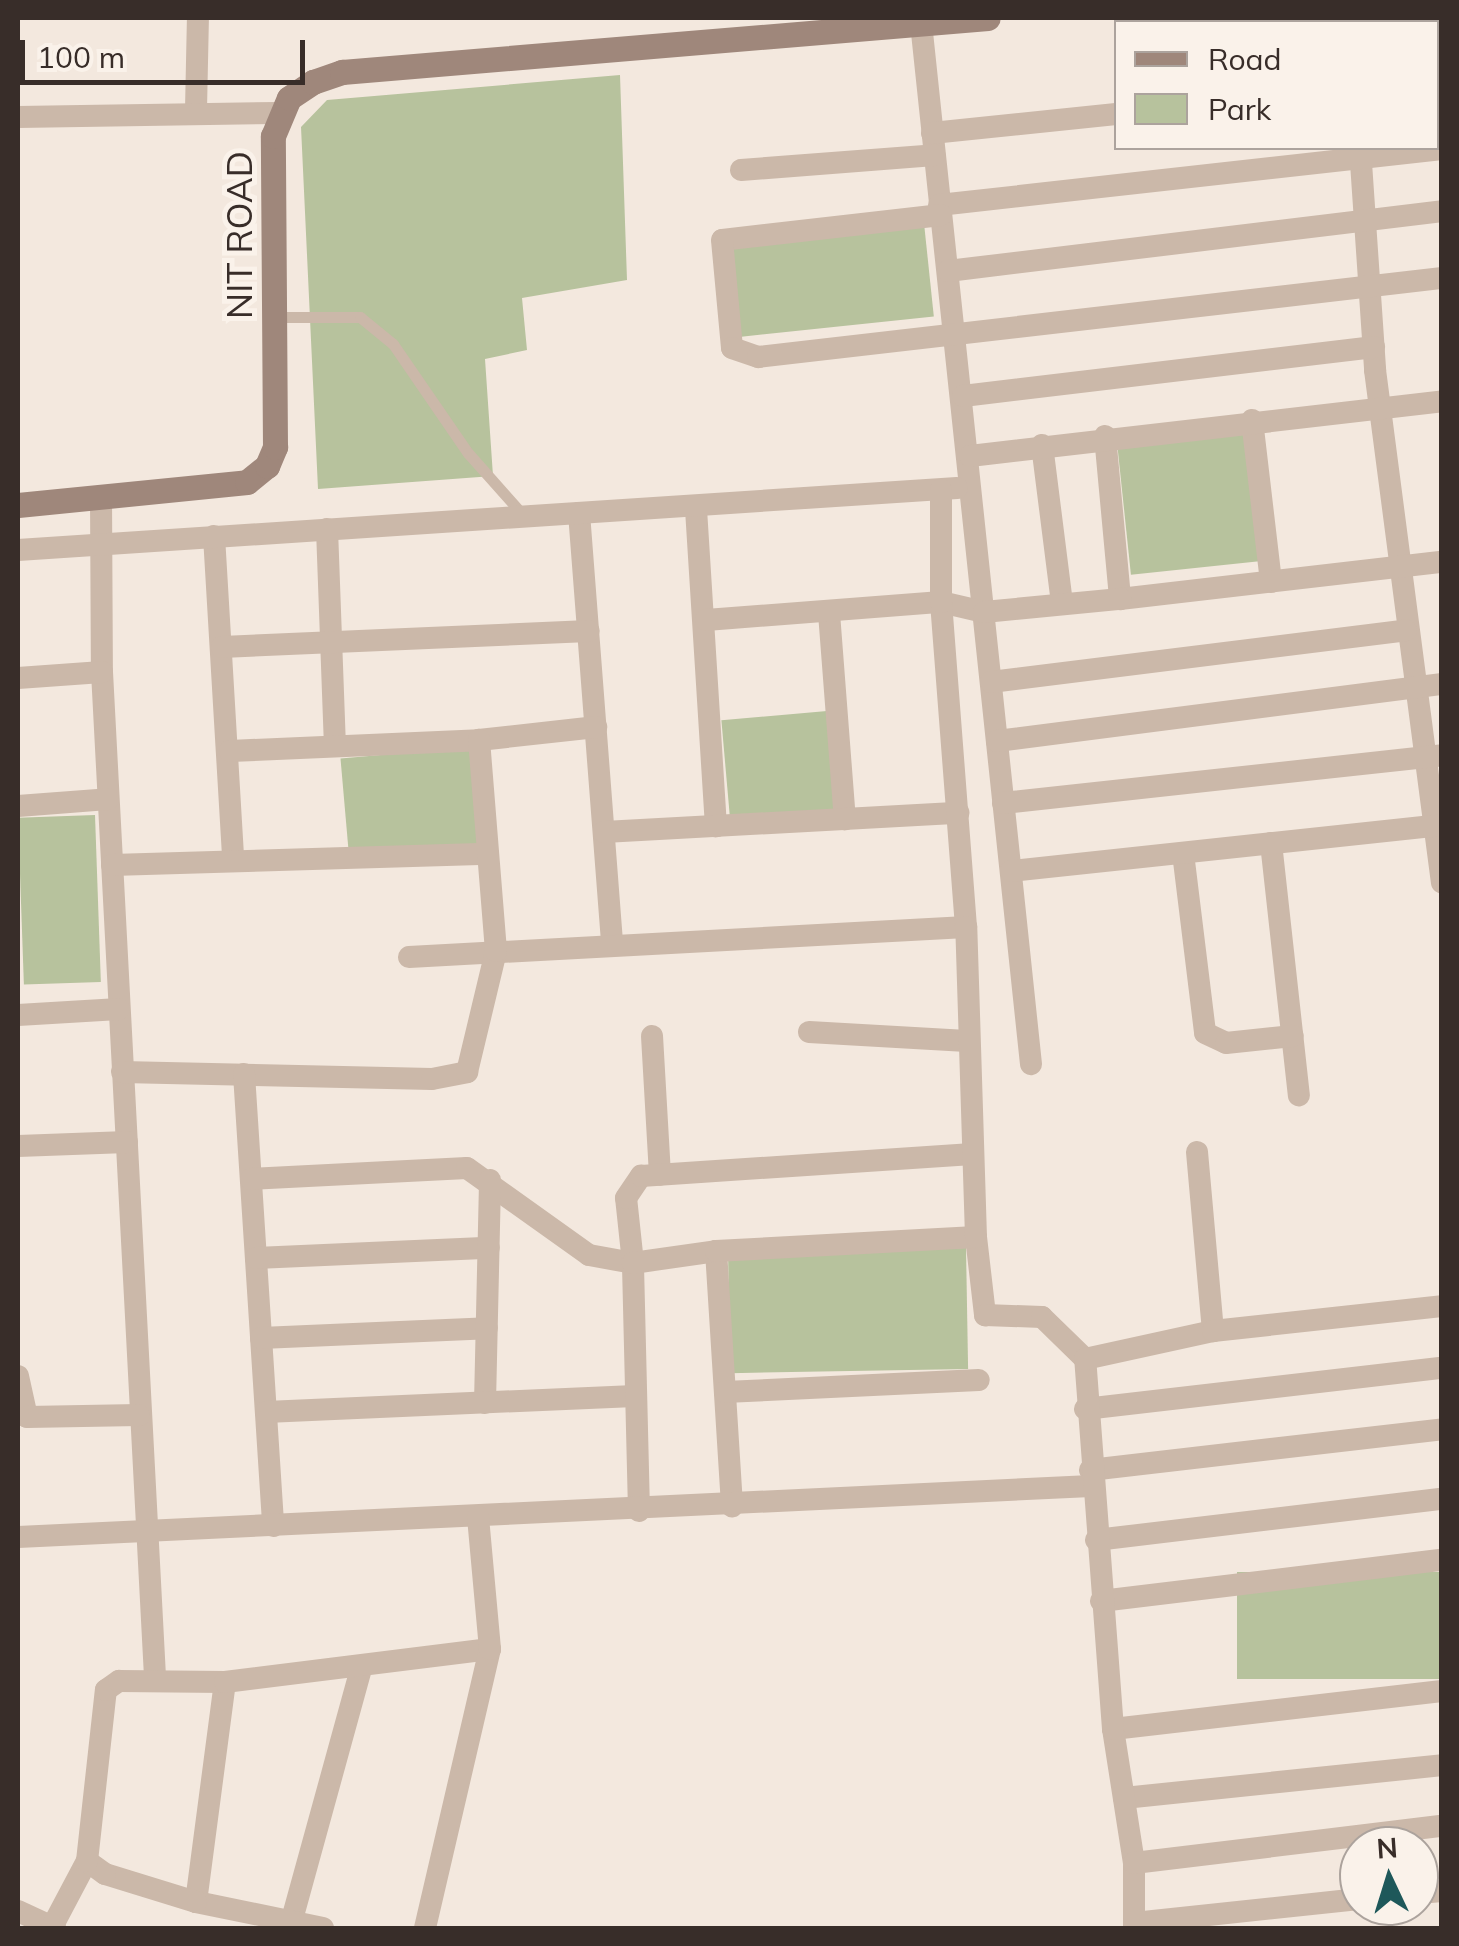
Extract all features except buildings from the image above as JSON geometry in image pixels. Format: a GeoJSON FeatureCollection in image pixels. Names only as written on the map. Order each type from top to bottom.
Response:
{"type":"FeatureCollection","features":[{"type":"Feature","properties":{"kind":"main road","name":"NIT ROAD"},"geometry":{"type":"LineString","coordinates":[[18,505],[247,482],[266,466],[275,447],[278,112],[313,82],[342,72],[988,18]]}},
{"type":"Feature","properties":{"kind":"street"},"geometry":{"type":"LineString","coordinates":[[196,110],[198,18]]}},
{"type":"Feature","properties":{"kind":"street"},"geometry":{"type":"LineString","coordinates":[[921,22],[970,456],[1031,1064]]}},
{"type":"Feature","properties":{"kind":"street"},"geometry":{"type":"LineString","coordinates":[[18,117],[196,110],[278,112]]}},
{"type":"Feature","properties":{"kind":"street"},"geometry":{"type":"LineString","coordinates":[[741,170],[1114,114]]}},
{"type":"Feature","properties":{"kind":"street"},"geometry":{"type":"LineString","coordinates":[[1442,150],[1361,153],[722,240],[728,338],[737,354],[758,357],[1442,278]]}},
{"type":"Feature","properties":{"kind":"street"},"geometry":{"type":"LineString","coordinates":[[1361,153],[1380,408],[1412,686],[1431,756],[1442,884]]}},
{"type":"Feature","properties":{"kind":"street"},"geometry":{"type":"LineString","coordinates":[[948,271],[1442,211]]}},
{"type":"Feature","properties":{"kind":"street"},"geometry":{"type":"LineString","coordinates":[[963,396],[1374,348]]}},
{"type":"Feature","properties":{"kind":"street"},"geometry":{"type":"LineString","coordinates":[[970,456],[1105,436],[1442,401]]}},
{"type":"Feature","properties":{"kind":"street"},"geometry":{"type":"LineString","coordinates":[[1252,420],[1271,582]]}},
{"type":"Feature","properties":{"kind":"street"},"geometry":{"type":"LineString","coordinates":[[1105,436],[1120,599]]}},
{"type":"Feature","properties":{"kind":"street"},"geometry":{"type":"LineString","coordinates":[[1042,446],[1062,604]]}},
{"type":"Feature","properties":{"kind":"street"},"geometry":{"type":"LineString","coordinates":[[18,550],[524,516],[696,509],[972,487]]}},
{"type":"Feature","properties":{"kind":"street"},"geometry":{"type":"LineString","coordinates":[[942,490],[942,602],[966,926],[968,1103],[976,1237],[986,1316],[1042,1318],[1085,1359],[1090,1478],[1113,1729],[1134,1863],[1134,1926],[1339,1901]]}},
{"type":"Feature","properties":{"kind":"street"},"geometry":{"type":"LineString","coordinates":[[101,496],[102,672],[154,1678]]}},
{"type":"Feature","properties":{"kind":"street"},"geometry":{"type":"LineString","coordinates":[[696,509],[716,826]]}},
{"type":"Feature","properties":{"kind":"street"},"geometry":{"type":"LineString","coordinates":[[580,513],[612,944]]}},
{"type":"Feature","properties":{"kind":"street"},"geometry":{"type":"LineString","coordinates":[[327,529],[336,745]]}},
{"type":"Feature","properties":{"kind":"street"},"geometry":{"type":"LineString","coordinates":[[214,536],[230,751],[233,857]]}},
{"type":"Feature","properties":{"kind":"street"},"geometry":{"type":"LineString","coordinates":[[706,620],[942,602],[984,612],[1442,562]]}},
{"type":"Feature","properties":{"kind":"street"},"geometry":{"type":"LineString","coordinates":[[829,612],[845,819]]}},
{"type":"Feature","properties":{"kind":"street"},"geometry":{"type":"LineString","coordinates":[[991,682],[1406,630]]}},
{"type":"Feature","properties":{"kind":"street"},"geometry":{"type":"LineString","coordinates":[[222,648],[588,631]]}},
{"type":"Feature","properties":{"kind":"street"},"geometry":{"type":"LineString","coordinates":[[18,678],[102,672]]}},
{"type":"Feature","properties":{"kind":"street"},"geometry":{"type":"LineString","coordinates":[[997,742],[1442,684]]}},
{"type":"Feature","properties":{"kind":"street"},"geometry":{"type":"LineString","coordinates":[[230,751],[479,740],[596,726]]}},
{"type":"Feature","properties":{"kind":"street"},"geometry":{"type":"LineString","coordinates":[[122,1072],[432,1079],[467,1072],[496,951],[479,740]]}},
{"type":"Feature","properties":{"kind":"street"},"geometry":{"type":"LineString","coordinates":[[1003,802],[1431,756]]}},
{"type":"Feature","properties":{"kind":"street"},"geometry":{"type":"LineString","coordinates":[[18,806],[108,798]]}},
{"type":"Feature","properties":{"kind":"street"},"geometry":{"type":"LineString","coordinates":[[604,832],[958,813]]}},
{"type":"Feature","properties":{"kind":"street"},"geometry":{"type":"LineString","coordinates":[[1010,871],[1437,825]]}},
{"type":"Feature","properties":{"kind":"street"},"geometry":{"type":"LineString","coordinates":[[1270,843],[1299,1095]]}},
{"type":"Feature","properties":{"kind":"street"},"geometry":{"type":"LineString","coordinates":[[1183,853],[1206,1033],[1226,1043],[1292,1036]]}},
{"type":"Feature","properties":{"kind":"street"},"geometry":{"type":"LineString","coordinates":[[112,866],[233,857],[488,854]]}},
{"type":"Feature","properties":{"kind":"street"},"geometry":{"type":"LineString","coordinates":[[409,957],[966,926]]}},
{"type":"Feature","properties":{"kind":"street"},"geometry":{"type":"LineString","coordinates":[[18,1015],[119,1010]]}},
{"type":"Feature","properties":{"kind":"street"},"geometry":{"type":"LineString","coordinates":[[809,1032],[967,1049]]}},
{"type":"Feature","properties":{"kind":"street"},"geometry":{"type":"LineString","coordinates":[[652,1036],[660,1175]]}},
{"type":"Feature","properties":{"kind":"street"},"geometry":{"type":"LineString","coordinates":[[244,1074],[274,1526]]}},
{"type":"Feature","properties":{"kind":"street"},"geometry":{"type":"LineString","coordinates":[[18,1146],[127,1142]]}},
{"type":"Feature","properties":{"kind":"street"},"geometry":{"type":"LineString","coordinates":[[1197,1152],[1213,1332]]}},
{"type":"Feature","properties":{"kind":"street"},"geometry":{"type":"LineString","coordinates":[[639,1510],[629,1185],[660,1175],[972,1154]]}},
{"type":"Feature","properties":{"kind":"street"},"geometry":{"type":"LineString","coordinates":[[251,1179],[451,1166],[490,1180],[576,1247],[633,1263],[716,1251],[976,1237]]}},
{"type":"Feature","properties":{"kind":"street"},"geometry":{"type":"LineString","coordinates":[[486,1403],[490,1180]]}},
{"type":"Feature","properties":{"kind":"street"},"geometry":{"type":"LineString","coordinates":[[256,1258],[489,1248]]}},
{"type":"Feature","properties":{"kind":"street"},"geometry":{"type":"LineString","coordinates":[[716,1251],[732,1506]]}},
{"type":"Feature","properties":{"kind":"street"},"geometry":{"type":"LineString","coordinates":[[1085,1359],[1213,1332],[1442,1306]]}},
{"type":"Feature","properties":{"kind":"street"},"geometry":{"type":"LineString","coordinates":[[261,1338],[487,1328]]}},
{"type":"Feature","properties":{"kind":"street"},"geometry":{"type":"LineString","coordinates":[[1085,1410],[1442,1368]]}},
{"type":"Feature","properties":{"kind":"street"},"geometry":{"type":"LineString","coordinates":[[18,1376],[27,1416],[139,1415]]}},
{"type":"Feature","properties":{"kind":"street"},"geometry":{"type":"LineString","coordinates":[[725,1392],[978,1380]]}},
{"type":"Feature","properties":{"kind":"street"},"geometry":{"type":"LineString","coordinates":[[266,1412],[635,1396]]}},
{"type":"Feature","properties":{"kind":"street"},"geometry":{"type":"LineString","coordinates":[[18,1540],[732,1506],[1090,1478],[1442,1429]]}},
{"type":"Feature","properties":{"kind":"street"},"geometry":{"type":"LineString","coordinates":[[1096,1540],[1442,1498]]}},
{"type":"Feature","properties":{"kind":"street"},"geometry":{"type":"LineString","coordinates":[[425,1928],[490,1649],[478,1518]]}},
{"type":"Feature","properties":{"kind":"street"},"geometry":{"type":"LineString","coordinates":[[1101,1601],[1442,1560]]}},
{"type":"Feature","properties":{"kind":"street"},"geometry":{"type":"LineString","coordinates":[[18,1911],[54,1928],[88,1861],[106,1690],[154,1678],[225,1682],[360,1670],[490,1649]]}},
{"type":"Feature","properties":{"kind":"street"},"geometry":{"type":"LineString","coordinates":[[292,1923],[360,1670]]}},
{"type":"Feature","properties":{"kind":"street"},"geometry":{"type":"LineString","coordinates":[[196,1902],[225,1682]]}},
{"type":"Feature","properties":{"kind":"street"},"geometry":{"type":"LineString","coordinates":[[1113,1729],[1442,1691]]}},
{"type":"Feature","properties":{"kind":"street"},"geometry":{"type":"LineString","coordinates":[[1124,1798],[1442,1765]]}},
{"type":"Feature","properties":{"kind":"street"},"geometry":{"type":"LineString","coordinates":[[1134,1863],[1442,1826]]}},
{"type":"Feature","properties":{"kind":"street"},"geometry":{"type":"LineString","coordinates":[[88,1861],[105,1874],[196,1902],[323,1928]]}},
{"type":"Feature","properties":{"kind":"lane"},"geometry":{"type":"LineString","coordinates":[[274,317],[360,317],[393,344],[468,453],[524,516]]}},
{"type":"Feature","properties":{"kind":"green space"},"geometry":{"type":"Polygon","coordinates":[[[620,75],[627,280],[522,298],[527,350],[485,359],[493,476],[318,489],[301,127],[327,100],[620,75]]]}},
{"type":"Feature","properties":{"kind":"green space"},"geometry":{"type":"Polygon","coordinates":[[[924,223],[934,316],[737,337],[727,244],[924,223]]]}},
{"type":"Feature","properties":{"kind":"green space"},"geometry":{"type":"Polygon","coordinates":[[[1245,426],[1259,561],[1131,575],[1117,439],[1245,426]]]}},
{"type":"Feature","properties":{"kind":"green space"},"geometry":{"type":"Polygon","coordinates":[[[827,711],[836,810],[730,819],[721,720],[827,711]]]}},
{"type":"Feature","properties":{"kind":"green space"},"geometry":{"type":"Polygon","coordinates":[[[472,747],[481,845],[349,856],[341,759],[472,747]]]}},
{"type":"Feature","properties":{"kind":"green space"},"geometry":{"type":"Polygon","coordinates":[[[95,815],[101,982],[24,985],[18,818],[95,815]]]}},
{"type":"Feature","properties":{"kind":"green space"},"geometry":{"type":"Polygon","coordinates":[[[966,1248],[968,1369],[730,1373],[728,1252],[966,1248]]]}},
{"type":"Feature","properties":{"kind":"green space"},"geometry":{"type":"Polygon","coordinates":[[[1237,1572],[1441,1572],[1441,1679],[1237,1679],[1237,1572]]]}}]}
